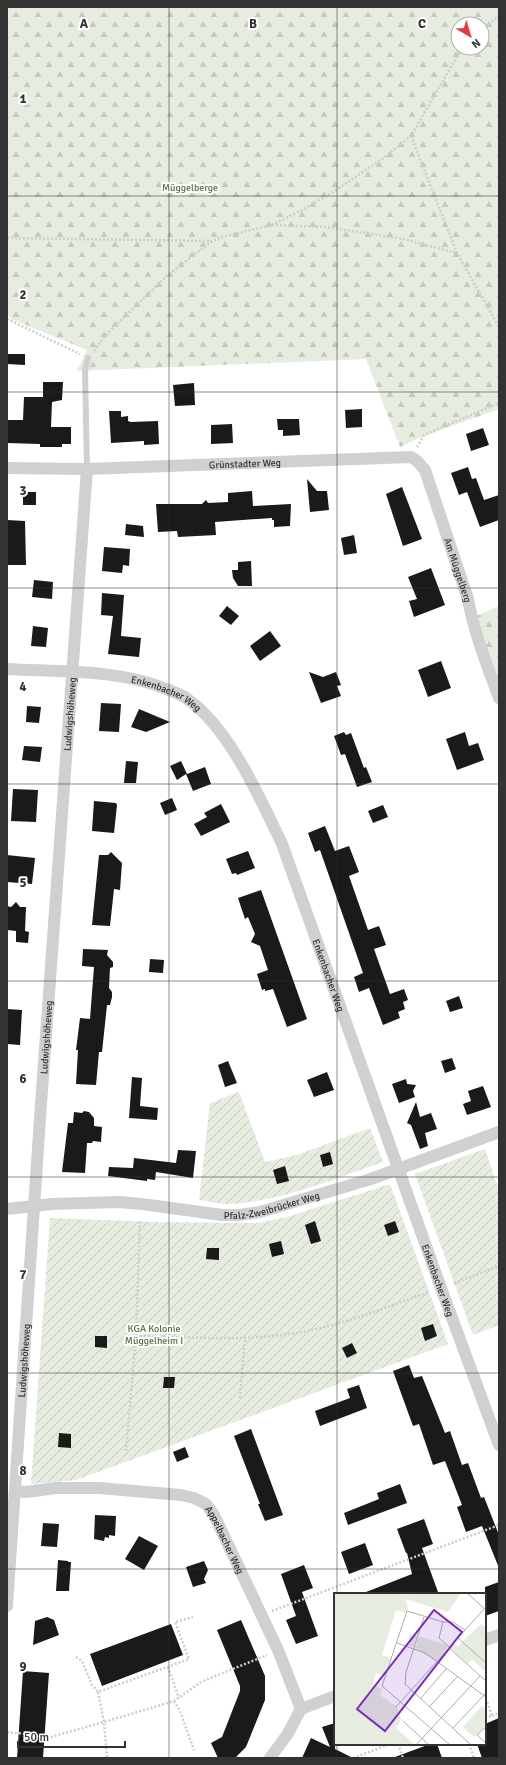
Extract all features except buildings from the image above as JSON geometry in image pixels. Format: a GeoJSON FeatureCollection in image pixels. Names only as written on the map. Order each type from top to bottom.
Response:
{"type":"FeatureCollection","features":[{"type":"Feature","properties":{"kind":"street","name":"Grünstadter Weg"},"geometry":{"type":"LineString","coordinates":[[7,468],[87,469],[407,457]]}},
{"type":"Feature","properties":{"kind":"street","name":"Am Müggelberg"},"geometry":{"type":"LineString","coordinates":[[407,457],[417,461],[425,470],[468,599],[471,617],[481,650],[499,698]]}},
{"type":"Feature","properties":{"kind":"street","name":"Ludwigshöheweg"},"geometry":{"type":"LineString","coordinates":[[7,1606],[15,1491],[12,1474],[35,1207],[41,1096],[87,469]]}},
{"type":"Feature","properties":{"kind":"street","name":"Enkenbacher Weg"},"geometry":{"type":"LineString","coordinates":[[7,669],[110,674],[152,683],[186,697],[206,715],[244,767],[263,802],[282,844],[399,1169],[440,1288],[499,1445]]}},
{"type":"Feature","properties":{"kind":"street","name":"Pfalz-Zweibrücker Weg"},"geometry":{"type":"LineString","coordinates":[[7,1209],[52,1204],[119,1202],[222,1215],[239,1215],[260,1212],[371,1179],[499,1132]]}},
{"type":"Feature","properties":{"kind":"street","name":"Appelbacher Weg"},"geometry":{"type":"LineString","coordinates":[[15,1491],[26,1492],[56,1488],[99,1488],[181,1495],[194,1498],[206,1504],[214,1515],[251,1595],[262,1614],[301,1709]]}},
{"type":"Feature","properties":{"kind":"street"},"geometry":{"type":"LineString","coordinates":[[486,1640],[499,1635]]}},
{"type":"Feature","properties":{"kind":"street"},"geometry":{"type":"LineString","coordinates":[[270,1758],[287,1735],[301,1709],[334,1696]]}},
{"type":"Feature","properties":{"kind":"lane"},"geometry":{"type":"LineString","coordinates":[[87,469],[86,371],[88,358]]}},
{"type":"Feature","properties":{"kind":"path"},"geometry":{"type":"LineString","coordinates":[[490,23],[499,16]]}},
{"type":"Feature","properties":{"kind":"path"},"geometry":{"type":"LineString","coordinates":[[8,320],[88,358],[104,337],[164,279],[212,241],[222,237],[272,225],[333,192],[382,159],[411,136],[457,56]]}},
{"type":"Feature","properties":{"kind":"path"},"geometry":{"type":"LineString","coordinates":[[411,136],[457,253],[499,327]]}},
{"type":"Feature","properties":{"kind":"path"},"geometry":{"type":"LineString","coordinates":[[272,225],[328,227],[403,239],[457,253]]}},
{"type":"Feature","properties":{"kind":"path"},"geometry":{"type":"LineString","coordinates":[[7,238],[212,241]]}},
{"type":"Feature","properties":{"kind":"path"},"geometry":{"type":"LineString","coordinates":[[407,457],[424,435],[499,403]]}},
{"type":"Feature","properties":{"kind":"path"},"geometry":{"type":"LineString","coordinates":[[126,1451],[136,1336],[140,1221]]}},
{"type":"Feature","properties":{"kind":"path"},"geometry":{"type":"LineString","coordinates":[[454,1283],[499,1266]]}},
{"type":"Feature","properties":{"kind":"path"},"geometry":{"type":"LineString","coordinates":[[136,1336],[245,1338],[290,1334],[376,1311],[429,1292]]}},
{"type":"Feature","properties":{"kind":"path"},"geometry":{"type":"LineString","coordinates":[[240,1398],[245,1338]]}},
{"type":"Feature","properties":{"kind":"path"},"geometry":{"type":"LineString","coordinates":[[262,1614],[499,1525]]}},
{"type":"Feature","properties":{"kind":"path"},"geometry":{"type":"LineString","coordinates":[[98,1692],[188,1659],[175,1622],[193,1617]]}},
{"type":"Feature","properties":{"kind":"path"},"geometry":{"type":"LineString","coordinates":[[7,1732],[51,1737],[174,1701],[201,1682],[278,1650]]}},
{"type":"Feature","properties":{"kind":"path"},"geometry":{"type":"LineString","coordinates":[[76,1657],[82,1660],[92,1685],[98,1692],[104,1722],[107,1758]]}},
{"type":"Feature","properties":{"kind":"path"},"geometry":{"type":"LineString","coordinates":[[168,1667],[179,1698]]}},
{"type":"Feature","properties":{"kind":"path"},"geometry":{"type":"LineString","coordinates":[[174,1701],[180,1711],[194,1750]]}},
{"type":"Feature","properties":{"kind":"path"},"geometry":{"type":"LineString","coordinates":[[487,1701],[492,1716]]}},
{"type":"Feature","properties":{"kind":"path"},"geometry":{"type":"LineString","coordinates":[[486,1718],[499,1714]]}},
{"type":"Feature","properties":{"kind":"path"},"geometry":{"type":"LineString","coordinates":[[353,1758],[387,1745]]}},
{"type":"Feature","properties":{"kind":"path"},"geometry":{"type":"LineString","coordinates":[[398,1745],[403,1758]]}},
{"type":"Feature","properties":{"kind":"path"},"geometry":{"type":"LineString","coordinates":[[469,1745],[474,1758]]}},
{"type":"Feature","properties":{"kind":"green space","name":"Müggelberge"},"geometry":{"type":"Polygon","coordinates":[[[7,7],[499,7],[499,409],[424,436],[400,447],[366,359],[77,371],[87,350],[11,319],[7,313],[7,7]]]}},
{"type":"Feature","properties":{"kind":"green space"},"geometry":{"type":"Polygon","coordinates":[[[499,606],[499,684],[474,617],[499,606]]]}},
{"type":"Feature","properties":{"kind":"green space"},"geometry":{"type":"Polygon","coordinates":[[[239,1092],[265,1162],[297,1155],[370,1128],[383,1162],[309,1188],[252,1202],[229,1204],[199,1200],[210,1103],[239,1092]]]}},
{"type":"Feature","properties":{"kind":"green space"},"geometry":{"type":"Polygon","coordinates":[[[485,1149],[499,1190],[499,1325],[473,1335],[415,1174],[485,1149]]]}},
{"type":"Feature","properties":{"kind":"green space","name":"KGA Kolonie Müggelheim I"},"geometry":{"type":"Polygon","coordinates":[[[390,1184],[448,1344],[76,1480],[31,1484],[50,1218],[156,1222],[258,1223],[287,1217],[390,1184]]]}}]}
